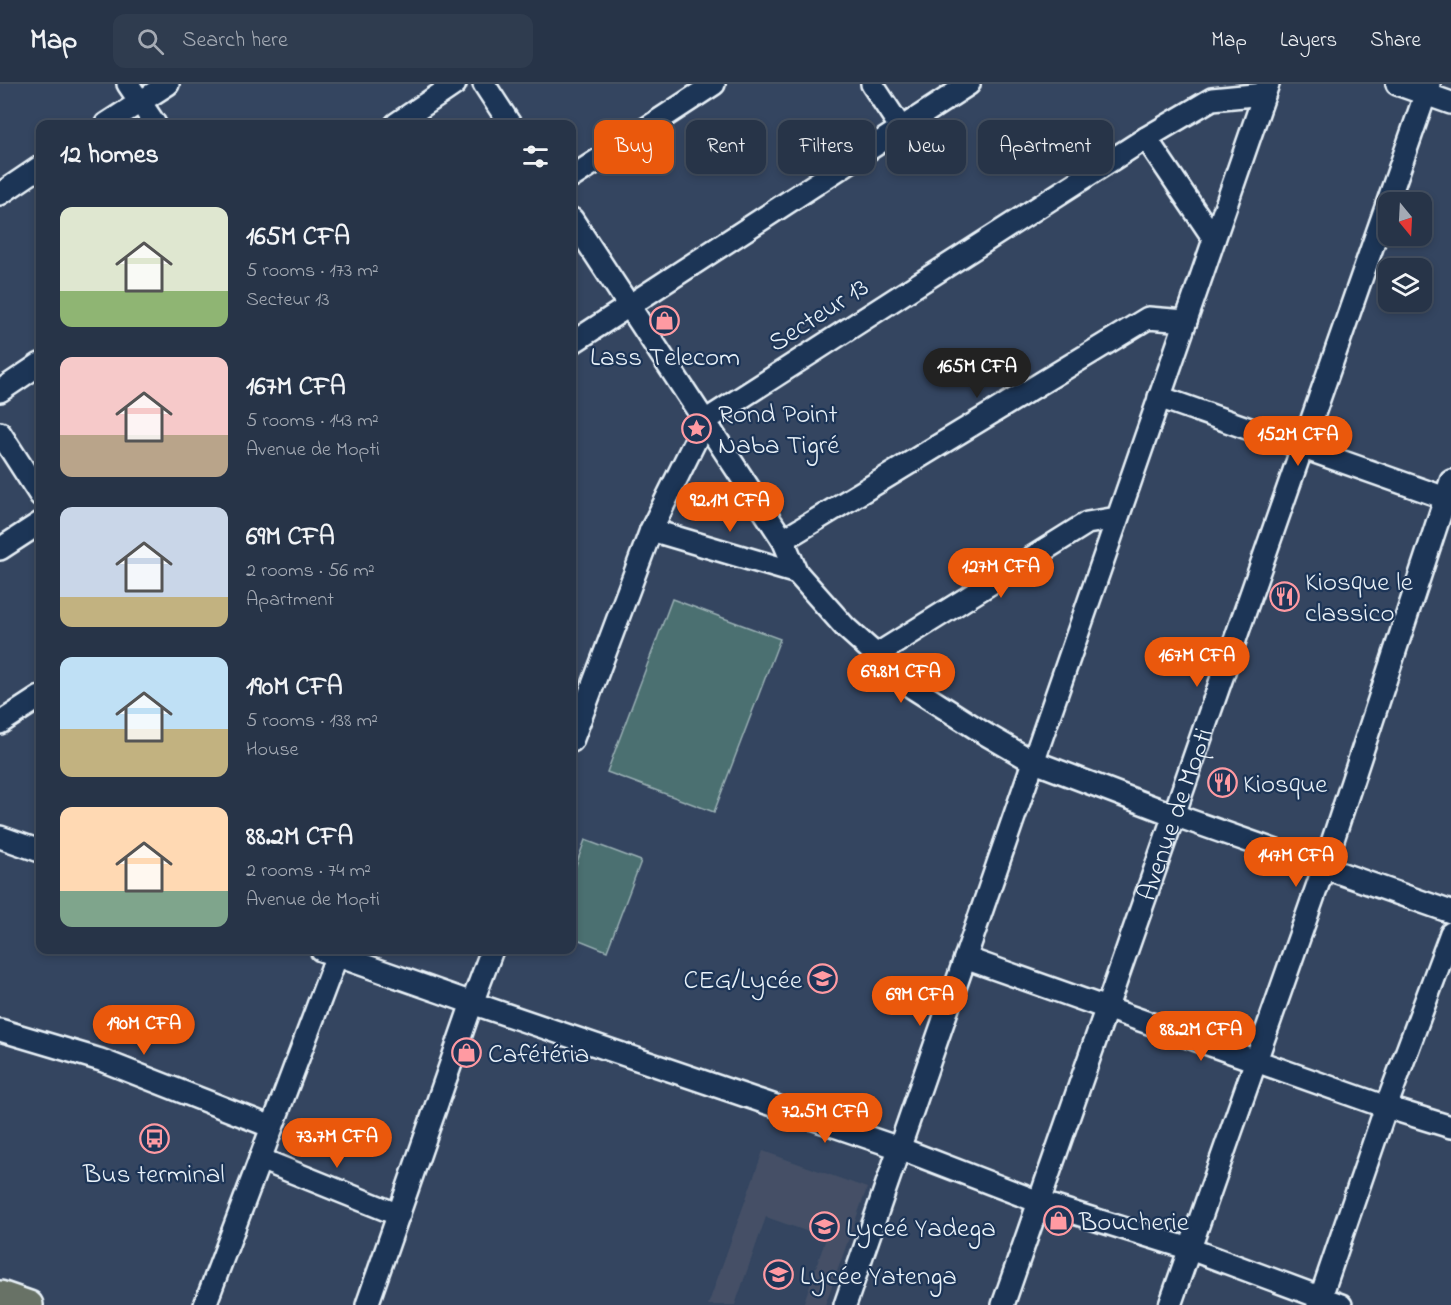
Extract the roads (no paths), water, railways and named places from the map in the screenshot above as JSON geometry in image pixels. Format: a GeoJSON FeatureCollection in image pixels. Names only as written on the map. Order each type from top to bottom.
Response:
{"type":"FeatureCollection","features":[{"type":"Feature","properties":{"kind":"main road"},"geometry":{"type":"LineString","coordinates":[[0,1295],[29,1305]]}},
{"type":"Feature","properties":{"kind":"street"},"geometry":{"type":"LineString","coordinates":[[128,84],[152,120]]}},
{"type":"Feature","properties":{"kind":"street"},"geometry":{"type":"LineString","coordinates":[[112,120],[168,84]]}},
{"type":"Feature","properties":{"kind":"street"},"geometry":{"type":"LineString","coordinates":[[402,120],[455,84]]}},
{"type":"Feature","properties":{"kind":"street"},"geometry":{"type":"LineString","coordinates":[[484,84],[507,120]]}},
{"type":"Feature","properties":{"kind":"street"},"geometry":{"type":"LineString","coordinates":[[576,174],[714,84]]}},
{"type":"Feature","properties":{"kind":"street"},"geometry":{"type":"LineString","coordinates":[[872,84],[896,120]]}},
{"type":"Feature","properties":{"kind":"street"},"geometry":{"type":"LineString","coordinates":[[913,120],[969,84]]}},
{"type":"Feature","properties":{"kind":"street"},"geometry":{"type":"LineString","coordinates":[[1397,84],[1427,89],[1451,103]]}},
{"type":"Feature","properties":{"kind":"street"},"geometry":{"type":"LineString","coordinates":[[845,1305],[1266,89]]}},
{"type":"Feature","properties":{"kind":"street","name":"Secteur 13"},"geometry":{"type":"LineString","coordinates":[[705,421],[1146,138],[1208,91],[1266,89]]}},
{"type":"Feature","properties":{"kind":"street","name":"Avenue de Mopti"},"geometry":{"type":"LineString","coordinates":[[1003,1305],[1427,89]]}},
{"type":"Feature","properties":{"kind":"street"},"geometry":{"type":"LineString","coordinates":[[576,340],[887,137]]}},
{"type":"Feature","properties":{"kind":"street"},"geometry":{"type":"LineString","coordinates":[[1146,138],[1214,239]]}},
{"type":"Feature","properties":{"kind":"street"},"geometry":{"type":"LineString","coordinates":[[0,194],[36,170]]}},
{"type":"Feature","properties":{"kind":"street"},"geometry":{"type":"LineString","coordinates":[[576,225],[783,540],[797,573],[845,627],[913,688],[1032,761],[1451,912]]}},
{"type":"Feature","properties":{"kind":"street"},"geometry":{"type":"LineString","coordinates":[[783,540],[1148,318],[1186,321]]}},
{"type":"Feature","properties":{"kind":"street"},"geometry":{"type":"LineString","coordinates":[[0,391],[36,367]]}},
{"type":"Feature","properties":{"kind":"street"},"geometry":{"type":"LineString","coordinates":[[1159,397],[1302,448],[1449,493],[1324,867],[1170,1305]]}},
{"type":"Feature","properties":{"kind":"street"},"geometry":{"type":"LineString","coordinates":[[576,730],[651,530],[705,421]]}},
{"type":"Feature","properties":{"kind":"street"},"geometry":{"type":"LineString","coordinates":[[0,433],[36,489]]}},
{"type":"Feature","properties":{"kind":"street"},"geometry":{"type":"LineString","coordinates":[[876,655],[1087,523],[1117,518]]}},
{"type":"Feature","properties":{"kind":"street"},"geometry":{"type":"LineString","coordinates":[[0,549],[36,526]]}},
{"type":"Feature","properties":{"kind":"street"},"geometry":{"type":"LineString","coordinates":[[651,530],[797,573]]}},
{"type":"Feature","properties":{"kind":"street"},"geometry":{"type":"LineString","coordinates":[[0,723],[36,699]]}},
{"type":"Feature","properties":{"kind":"street"},"geometry":{"type":"LineString","coordinates":[[0,837],[36,850]]}},
{"type":"Feature","properties":{"kind":"street"},"geometry":{"type":"LineString","coordinates":[[1319,1301],[1386,1107],[1451,933]]}},
{"type":"Feature","properties":{"kind":"street"},"geometry":{"type":"LineString","coordinates":[[205,1305],[272,1127],[328,954]]}},
{"type":"Feature","properties":{"kind":"street"},"geometry":{"type":"LineString","coordinates":[[335,954],[899,1148],[1039,1202],[1190,1249],[1319,1301],[1341,1305]]}},
{"type":"Feature","properties":{"kind":"street"},"geometry":{"type":"LineString","coordinates":[[367,1305],[490,954]]}},
{"type":"Feature","properties":{"kind":"street"},"geometry":{"type":"LineString","coordinates":[[965,958],[1386,1107],[1451,1127]]}},
{"type":"Feature","properties":{"kind":"street"},"geometry":{"type":"LineString","coordinates":[[0,1030],[100,1060],[272,1127]]}},
{"type":"Feature","properties":{"kind":"street"},"geometry":{"type":"LineString","coordinates":[[260,1159],[399,1215]]}},
{"type":"Feature","properties":{"kind":"place","name":"Lass Telecom"},"geometry":{"type":"Point","coordinates":[665,321]}},
{"type":"Feature","properties":{"kind":"place","name":"Rond Point Naba Tigré"},"geometry":{"type":"Point","coordinates":[697,429]}},
{"type":"Feature","properties":{"kind":"place","name":"Kiosque le classico"},"geometry":{"type":"Point","coordinates":[1284,597]}},
{"type":"Feature","properties":{"kind":"place","name":"Kiosque"},"geometry":{"type":"Point","coordinates":[1222,783]}},
{"type":"Feature","properties":{"kind":"place","name":"CEG/Lycée"},"geometry":{"type":"Point","coordinates":[823,979]}},
{"type":"Feature","properties":{"kind":"place","name":"Cafétéria"},"geometry":{"type":"Point","coordinates":[467,1053]}},
{"type":"Feature","properties":{"kind":"place","name":"Bus terminal"},"geometry":{"type":"Point","coordinates":[154,1138]}},
{"type":"Feature","properties":{"kind":"place","name":"Boucherie"},"geometry":{"type":"Point","coordinates":[1058,1221]}},
{"type":"Feature","properties":{"kind":"place","name":"Lyceé Yadega"},"geometry":{"type":"Point","coordinates":[825,1227]}},
{"type":"Feature","properties":{"kind":"place","name":"Lycée Yatenga"},"geometry":{"type":"Point","coordinates":[779,1275]}}]}
